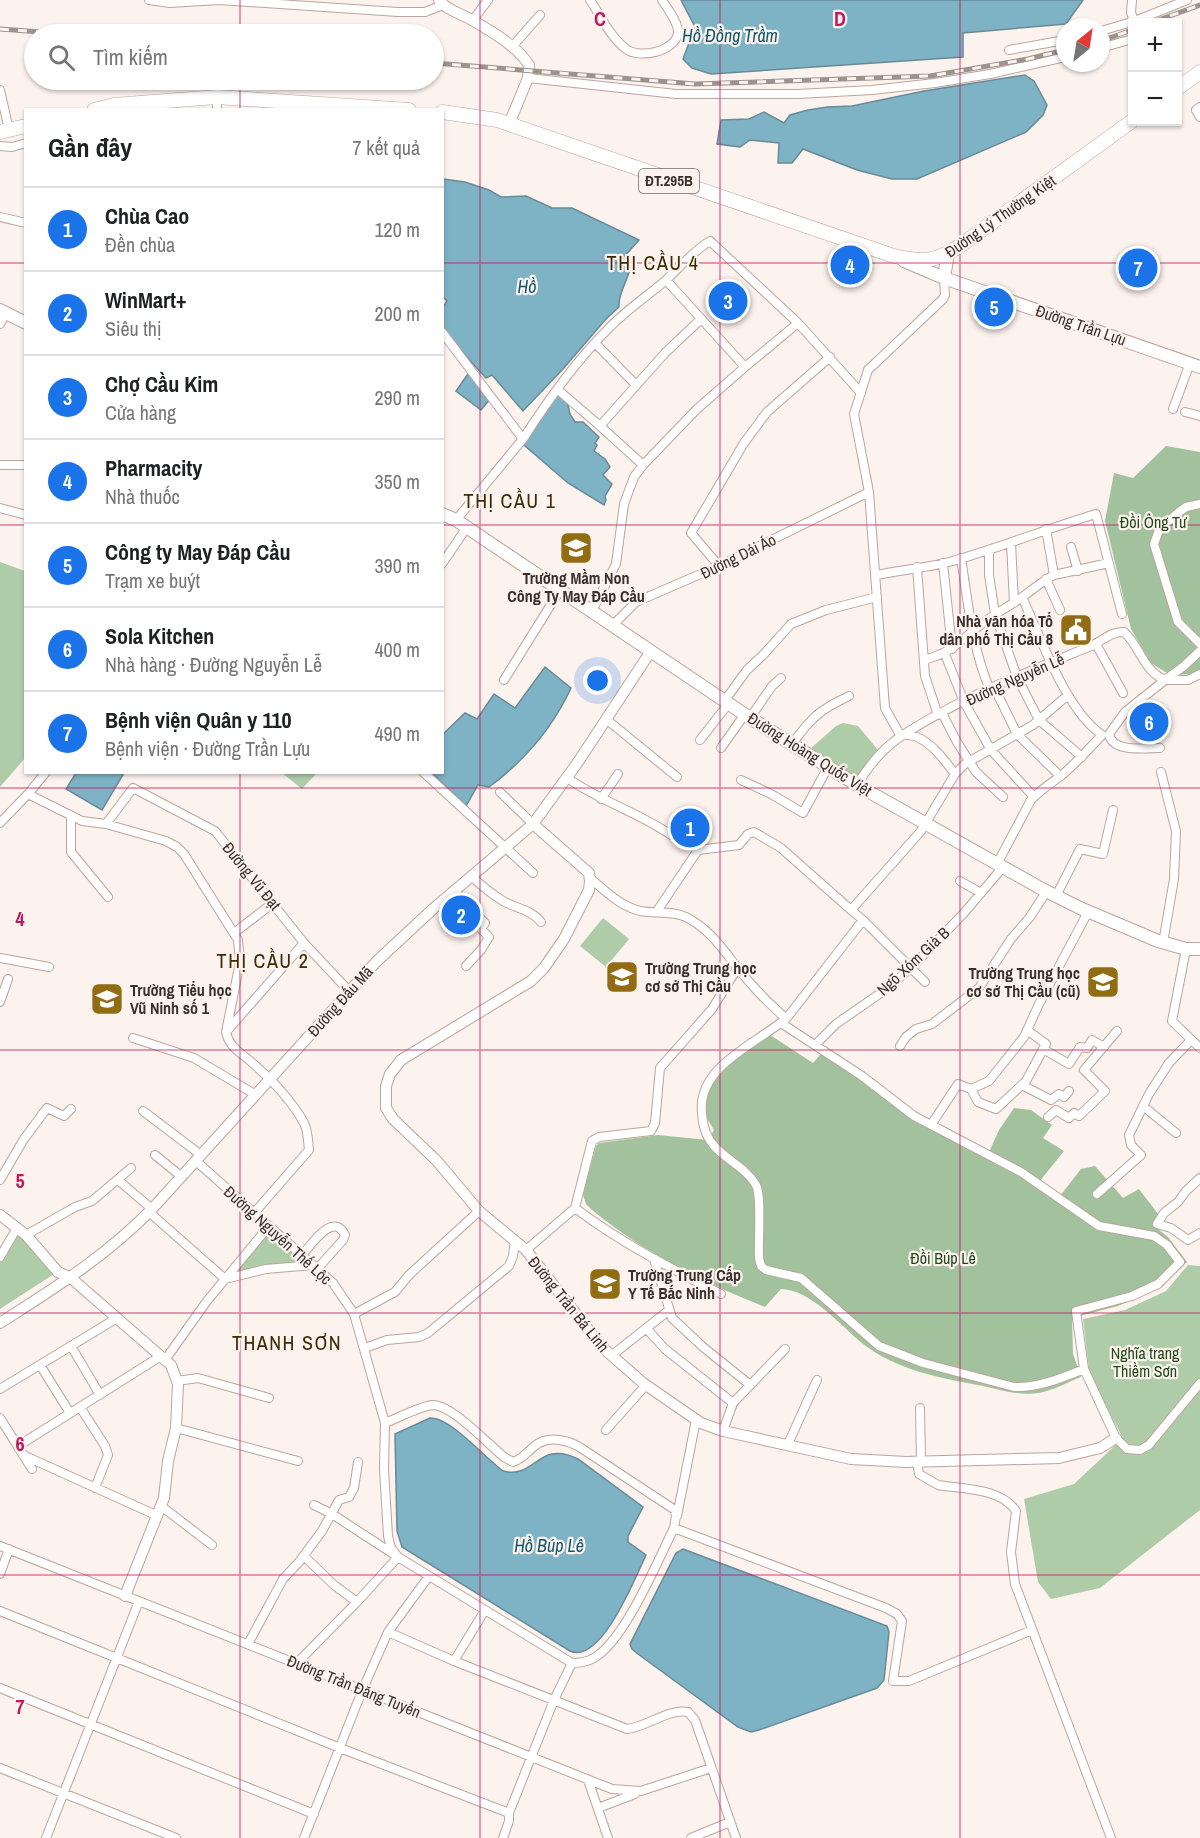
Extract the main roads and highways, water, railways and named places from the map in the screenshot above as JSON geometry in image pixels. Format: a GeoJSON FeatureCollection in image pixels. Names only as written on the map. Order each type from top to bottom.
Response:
{"type":"FeatureCollection","features":[{"type":"Feature","properties":{"kind":"main road"},"geometry":{"type":"LineString","coordinates":[[1182,85],[1200,72]]}},
{"type":"Feature","properties":{"kind":"main road"},"geometry":{"type":"LineString","coordinates":[[102,108],[114,105],[217,103],[355,108]]}},
{"type":"Feature","properties":{"kind":"main road","name":"Đường Lý Thường Kiệt"},"geometry":{"type":"LineString","coordinates":[[444,112],[509,124],[912,261],[928,261],[948,253],[1128,124]]}},
{"type":"Feature","properties":{"kind":"main road"},"geometry":{"type":"LineString","coordinates":[[4,131],[24,126]]}},
{"type":"Feature","properties":{"kind":"main road"},"geometry":{"type":"LineString","coordinates":[[944,278],[948,253]]}},
{"type":"Feature","properties":{"kind":"main road","name":"Đường Trần Lựu"},"geometry":{"type":"LineString","coordinates":[[894,256],[944,278],[1195,365]]}},
{"type":"Feature","properties":{"kind":"main road"},"geometry":{"type":"LineString","coordinates":[[2,315],[24,322]]}},
{"type":"Feature","properties":{"kind":"main road","name":"Đường Hoàng Quốc Việt"},"geometry":{"type":"LineString","coordinates":[[444,515],[467,527],[748,716],[857,785],[1000,866],[1088,912],[1163,943],[1186,949],[1200,949]]}},
{"type":"Feature","properties":{"kind":"water","name":"Hồ Đồng Trầm"},"geometry":{"type":"Polygon","coordinates":[[[681,0],[1083,0],[1070,18],[1056,18],[1056,25],[963,33],[963,57],[711,74],[692,68],[683,59],[695,27],[681,0]]]}},
{"type":"Feature","properties":{"kind":"water"},"geometry":{"type":"Polygon","coordinates":[[[1025,75],[1034,81],[1047,105],[1043,115],[1026,132],[917,179],[892,179],[857,170],[803,149],[792,163],[778,163],[779,143],[750,140],[740,147],[717,144],[721,120],[749,119],[764,112],[784,123],[790,115],[808,110],[852,106],[924,91],[1025,75]]]}},
{"type":"Feature","properties":{"kind":"water","name":"Hồ"},"geometry":{"type":"Polygon","coordinates":[[[444,179],[465,182],[489,190],[501,197],[526,196],[552,208],[572,208],[639,240],[623,258],[630,269],[620,297],[619,307],[523,411],[492,375],[486,378],[444,332],[444,306],[447,301],[444,298],[444,179]]]}},
{"type":"Feature","properties":{"kind":"water"},"geometry":{"type":"Polygon","coordinates":[[[470,371],[491,398],[481,410],[456,391],[470,371]]]}},
{"type":"Feature","properties":{"kind":"water"},"geometry":{"type":"Polygon","coordinates":[[[556,393],[567,401],[570,414],[575,422],[583,422],[599,437],[594,451],[605,459],[610,467],[603,475],[612,484],[605,496],[604,505],[568,483],[524,445],[556,393]]]}},
{"type":"Feature","properties":{"kind":"water"},"geometry":{"type":"Polygon","coordinates":[[[545,667],[571,688],[556,716],[526,755],[489,787],[478,785],[466,806],[433,774],[444,774],[444,733],[465,713],[477,719],[494,694],[515,708],[545,667]]]}},
{"type":"Feature","properties":{"kind":"water"},"geometry":{"type":"Polygon","coordinates":[[[75,774],[123,774],[102,810],[66,789],[75,774]]]}},
{"type":"Feature","properties":{"kind":"water","name":"Hồ Búp Lê"},"geometry":{"type":"Polygon","coordinates":[[[430,1418],[438,1419],[457,1431],[503,1471],[523,1470],[545,1456],[565,1454],[578,1459],[643,1507],[628,1536],[628,1542],[646,1555],[616,1616],[594,1645],[582,1652],[570,1651],[402,1547],[397,1531],[395,1434],[430,1418]]]}},
{"type":"Feature","properties":{"kind":"water"},"geometry":{"type":"Polygon","coordinates":[[[683,1549],[887,1626],[889,1632],[884,1680],[877,1688],[759,1730],[751,1732],[738,1727],[638,1654],[630,1644],[676,1553],[683,1549]]]}},
{"type":"Feature","properties":{"kind":"railway"},"geometry":{"type":"LineString","coordinates":[[1164,18],[1200,5]]}},
{"type":"Feature","properties":{"kind":"railway"},"geometry":{"type":"LineString","coordinates":[[0,29],[24,31]]}},
{"type":"Feature","properties":{"kind":"railway"},"geometry":{"type":"LineString","coordinates":[[1110,38],[1128,31]]}},
{"type":"Feature","properties":{"kind":"railway"},"geometry":{"type":"LineString","coordinates":[[444,64],[695,84],[930,76],[1056,52]]}},
{"type":"Feature","properties":{"kind":"place","name":"Pharmacity"},"geometry":{"type":"Point","coordinates":[850,265]}},
{"type":"Feature","properties":{"kind":"place","name":"Bệnh viện Quân y 110"},"geometry":{"type":"Point","coordinates":[1138,268]}},
{"type":"Feature","properties":{"kind":"place","name":"Chợ Cầu Kim"},"geometry":{"type":"Point","coordinates":[728,301]}},
{"type":"Feature","properties":{"kind":"place","name":"Công ty May Đáp Cầu"},"geometry":{"type":"Point","coordinates":[994,307]}},
{"type":"Feature","properties":{"kind":"place","name":"Trường Mầm Non Công Ty May Đáp Cầu"},"geometry":{"type":"Point","coordinates":[576,548]}},
{"type":"Feature","properties":{"kind":"place","name":"Nhà văn hóa Tổ dân phố Thị Cầu 8"},"geometry":{"type":"Point","coordinates":[1076,630]}},
{"type":"Feature","properties":{"kind":"place","name":"Sola Kitchen"},"geometry":{"type":"Point","coordinates":[1149,722]}},
{"type":"Feature","properties":{"kind":"place","name":"Chùa Cao"},"geometry":{"type":"Point","coordinates":[690,828]}},
{"type":"Feature","properties":{"kind":"place","name":"WinMart+"},"geometry":{"type":"Point","coordinates":[461,915]}},
{"type":"Feature","properties":{"kind":"place","name":"Trường Trung học cơ sở Thị Cầu"},"geometry":{"type":"Point","coordinates":[622,977]}},
{"type":"Feature","properties":{"kind":"place","name":"Trường Trung học cơ sở Thị Cầu (cũ)"},"geometry":{"type":"Point","coordinates":[1103,982]}},
{"type":"Feature","properties":{"kind":"place","name":"Trường Tiểu học Vũ Ninh số 1"},"geometry":{"type":"Point","coordinates":[107,999]}},
{"type":"Feature","properties":{"kind":"place","name":"Trường Trung Cấp Y Tế Bắc Ninh"},"geometry":{"type":"Point","coordinates":[605,1284]}},
{"type":"Feature","properties":{"kind":"district","name":"THỊ CẦU 4"},"geometry":{"type":"Point","coordinates":[653,263]}},
{"type":"Feature","properties":{"kind":"district","name":"THỊ CẦU 1"},"geometry":{"type":"Point","coordinates":[510,501]}},
{"type":"Feature","properties":{"kind":"district","name":"THỊ CẦU 2"},"geometry":{"type":"Point","coordinates":[263,961]}},
{"type":"Feature","properties":{"kind":"district","name":"THANH SƠN"},"geometry":{"type":"Point","coordinates":[287,1343]}},
{"type":"Feature","properties":{"kind":"park label","name":"Đồi Ông Tư"},"geometry":{"type":"Point","coordinates":[1153,522]}},
{"type":"Feature","properties":{"kind":"park label","name":"Đồi Búp Lê"},"geometry":{"type":"Point","coordinates":[943,1258]}},
{"type":"Feature","properties":{"kind":"park label","name":"Nghĩa trang Thiềm Sơn"},"geometry":{"type":"Point","coordinates":[1145,1362]}}]}
